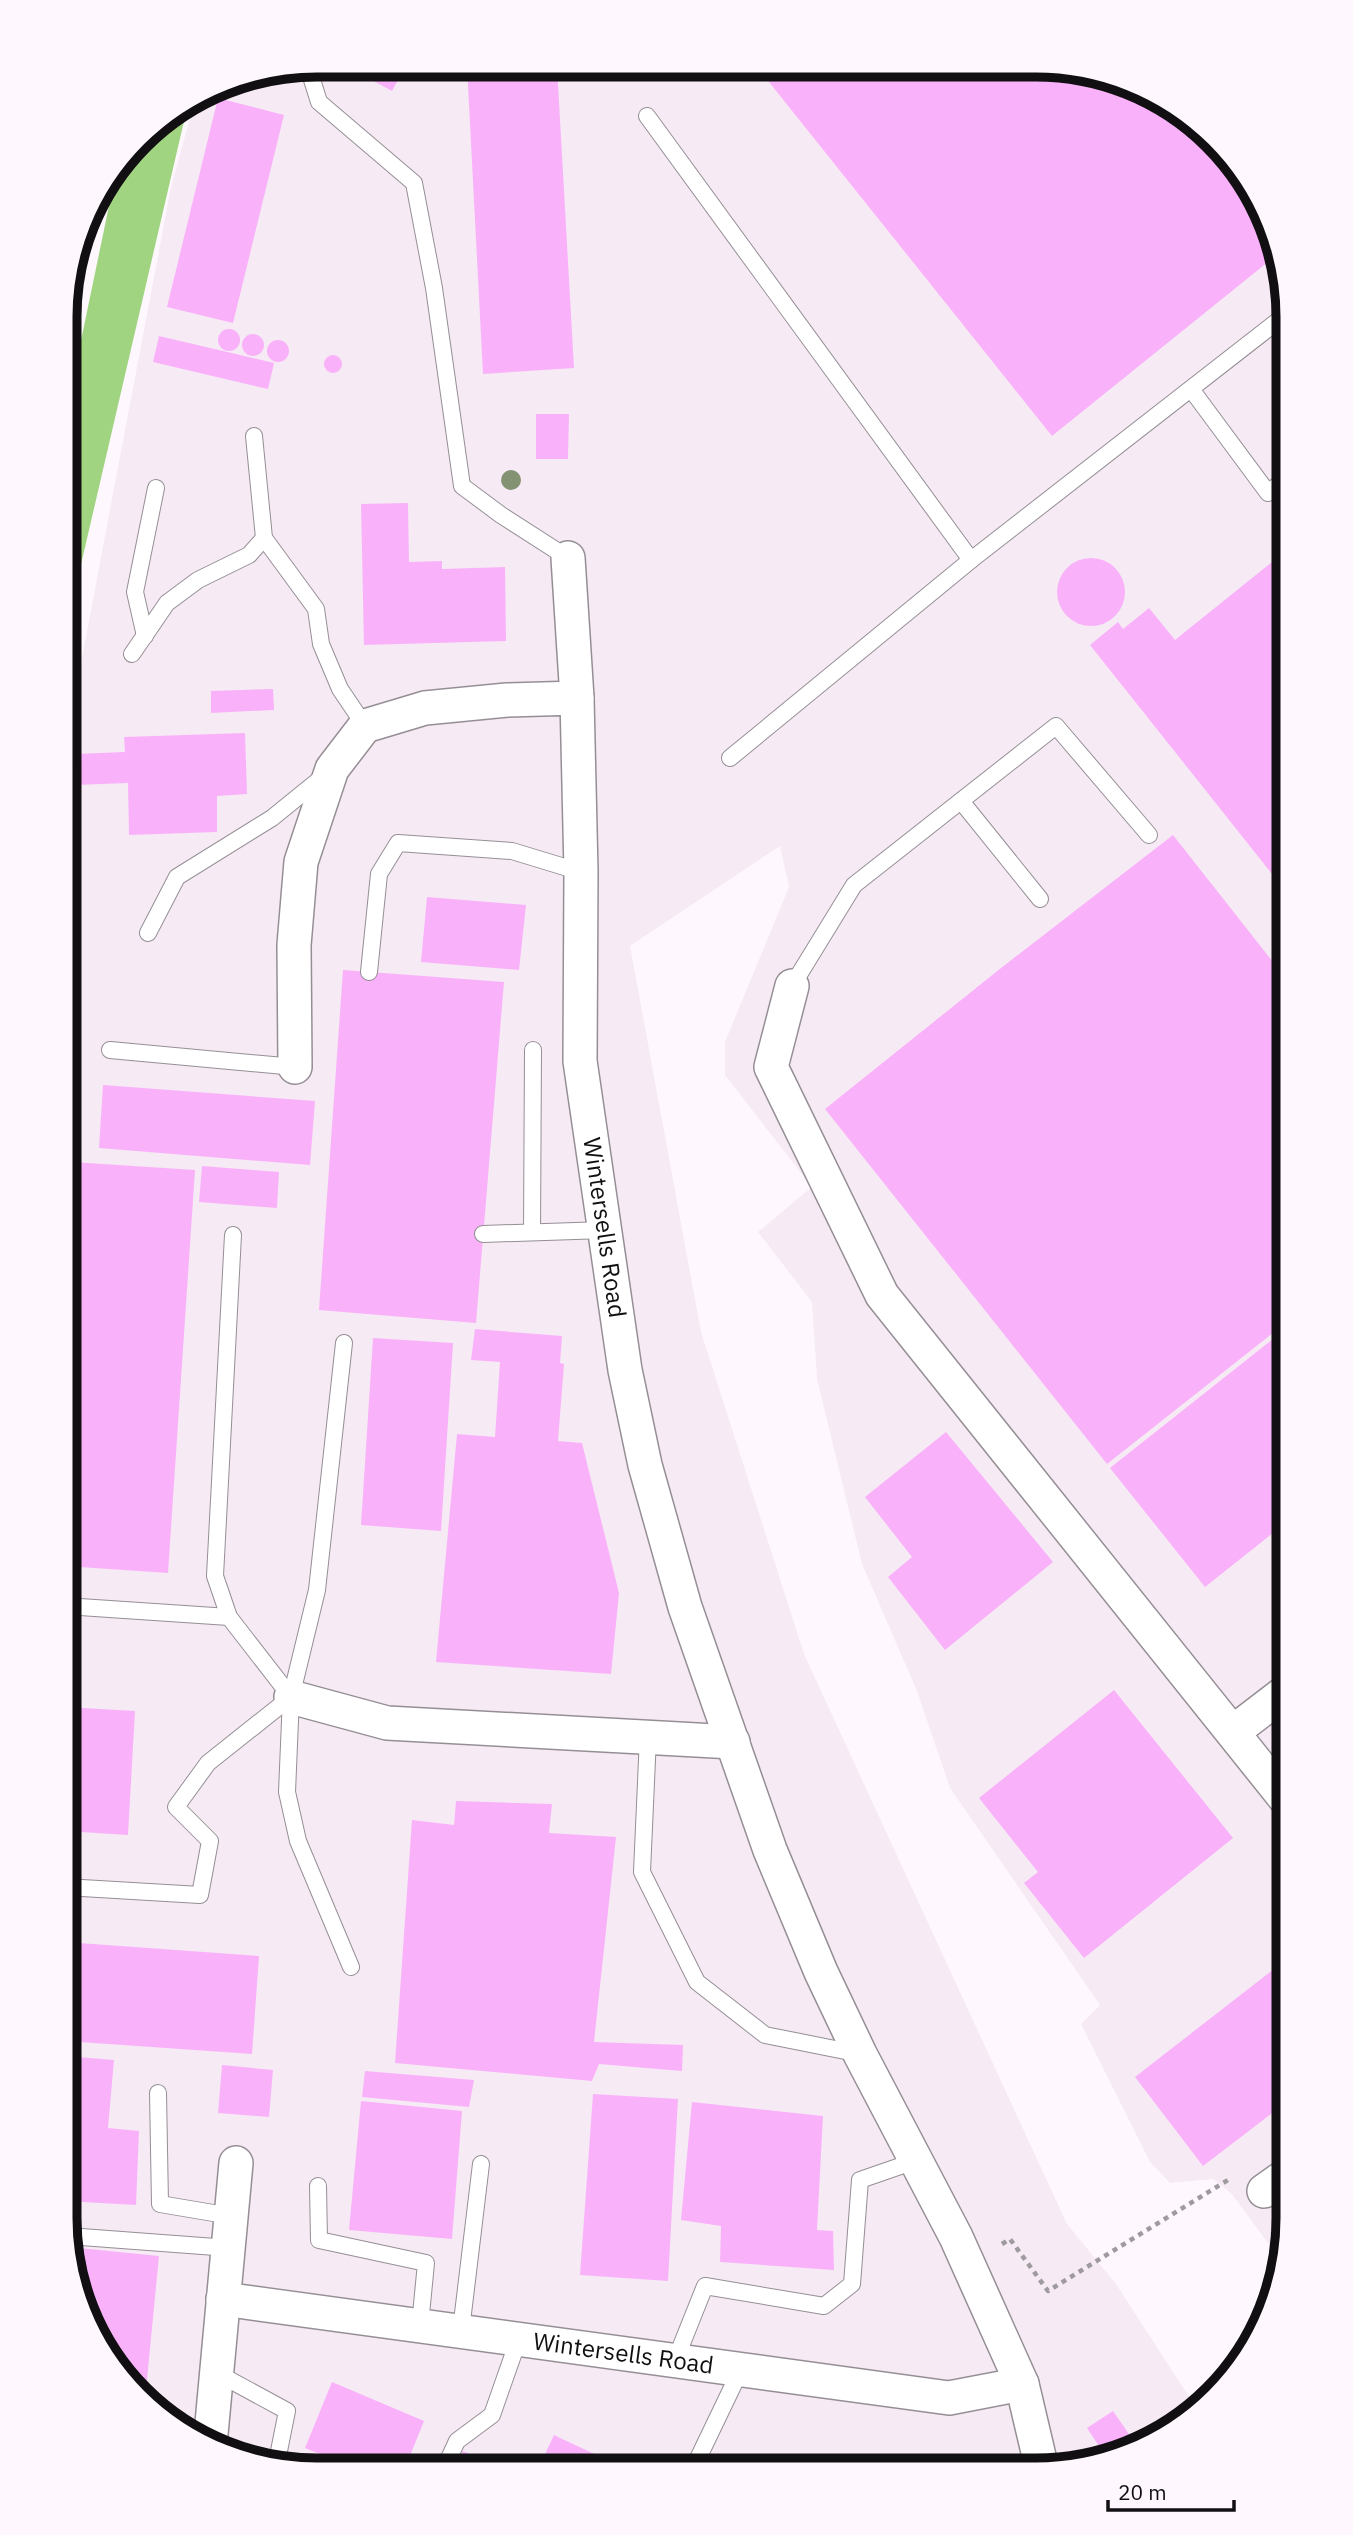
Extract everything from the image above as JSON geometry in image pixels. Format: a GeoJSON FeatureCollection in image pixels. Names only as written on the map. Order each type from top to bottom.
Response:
{"type":"FeatureCollection","features":[{"type":"Feature","properties":{"kind":"street","name":"Wintersells Road"},"geometry":{"type":"LineString","coordinates":[[568,558],[577,698],[582,872],[580,1062],[625,1370],[645,1465],[685,1607],[770,1850],[821,1972],[860,2054],[956,2238],[1022,2384],[1039,2458]]}},
{"type":"Feature","properties":{"kind":"street"},"geometry":{"type":"LineString","coordinates":[[295,1067],[294,945],[301,862],[332,769],[365,726],[425,708],[507,700],[577,698]]}},
{"type":"Feature","properties":{"kind":"street"},"geometry":{"type":"LineString","coordinates":[[792,986],[771,1067],[882,1294],[1275,1786]]}},
{"type":"Feature","properties":{"kind":"street"},"geometry":{"type":"LineString","coordinates":[[291,1697],[387,1723],[733,1742]]}},
{"type":"Feature","properties":{"kind":"street"},"geometry":{"type":"LineString","coordinates":[[1233,1732],[1275,1700]]}},
{"type":"Feature","properties":{"kind":"street"},"geometry":{"type":"LineString","coordinates":[[211,2433],[236,2163]]}},
{"type":"Feature","properties":{"kind":"street","name":"Wintersells Road"},"geometry":{"type":"LineString","coordinates":[[223,2299],[949,2398],[1022,2384]]}},
{"type":"Feature","properties":{"kind":"lane"},"geometry":{"type":"LineString","coordinates":[[311,77],[319,102],[414,183],[435,288],[462,486],[568,558]]}},
{"type":"Feature","properties":{"kind":"lane"},"geometry":{"type":"LineString","coordinates":[[647,116],[971,560]]}},
{"type":"Feature","properties":{"kind":"lane"},"geometry":{"type":"LineString","coordinates":[[730,758],[971,560],[1276,322]]}},
{"type":"Feature","properties":{"kind":"lane"},"geometry":{"type":"LineString","coordinates":[[1191,389],[1268,493],[1276,487]]}},
{"type":"Feature","properties":{"kind":"lane"},"geometry":{"type":"LineString","coordinates":[[254,436],[264,538],[316,609],[321,644],[341,690],[365,726]]}},
{"type":"Feature","properties":{"kind":"lane"},"geometry":{"type":"LineString","coordinates":[[145,636],[135,592],[156,488]]}},
{"type":"Feature","properties":{"kind":"lane"},"geometry":{"type":"LineString","coordinates":[[132,654],[167,603],[198,580],[249,555],[264,538]]}},
{"type":"Feature","properties":{"kind":"lane"},"geometry":{"type":"LineString","coordinates":[[792,986],[854,885],[1056,726],[1149,835]]}},
{"type":"Feature","properties":{"kind":"lane"},"geometry":{"type":"LineString","coordinates":[[148,933],[177,877],[272,818],[332,769]]}},
{"type":"Feature","properties":{"kind":"lane"},"geometry":{"type":"LineString","coordinates":[[961,801],[1040,899]]}},
{"type":"Feature","properties":{"kind":"lane"},"geometry":{"type":"LineString","coordinates":[[369,972],[379,874],[398,843],[512,851],[582,872]]}},
{"type":"Feature","properties":{"kind":"lane"},"geometry":{"type":"LineString","coordinates":[[110,1050],[295,1067]]}},
{"type":"Feature","properties":{"kind":"lane"},"geometry":{"type":"LineString","coordinates":[[532,1232],[533,1051]]}},
{"type":"Feature","properties":{"kind":"lane"},"geometry":{"type":"LineString","coordinates":[[483,1234],[605,1230]]}},
{"type":"Feature","properties":{"kind":"lane"},"geometry":{"type":"LineString","coordinates":[[233,1235],[215,1576],[229,1617],[291,1697]]}},
{"type":"Feature","properties":{"kind":"lane"},"geometry":{"type":"LineString","coordinates":[[344,1343],[317,1590],[291,1697],[287,1792],[298,1841],[351,1967]]}},
{"type":"Feature","properties":{"kind":"lane"},"geometry":{"type":"LineString","coordinates":[[77,1607],[229,1617]]}},
{"type":"Feature","properties":{"kind":"lane"},"geometry":{"type":"LineString","coordinates":[[77,1888],[200,1895],[210,1841],[176,1807],[208,1763],[291,1697]]}},
{"type":"Feature","properties":{"kind":"lane"},"geometry":{"type":"LineString","coordinates":[[648,1737],[642,1872],[696,1982],[765,2035],[860,2054]]}},
{"type":"Feature","properties":{"kind":"lane"},"geometry":{"type":"LineString","coordinates":[[158,2094],[160,2204],[230,2232]]}},
{"type":"Feature","properties":{"kind":"lane"},"geometry":{"type":"LineString","coordinates":[[675,2361],[705,2286],[824,2306],[852,2284],[860,2180],[915,2161]]}},
{"type":"Feature","properties":{"kind":"lane"},"geometry":{"type":"LineString","coordinates":[[461,2330],[481,2164]]}},
{"type":"Feature","properties":{"kind":"lane"},"geometry":{"type":"LineString","coordinates":[[318,2186],[319,2240],[426,2263],[420,2325]]}},
{"type":"Feature","properties":{"kind":"lane"},"geometry":{"type":"LineString","coordinates":[[78,2236],[230,2232]]}},
{"type":"Feature","properties":{"kind":"lane"},"geometry":{"type":"LineString","coordinates":[[449,2458],[457,2441],[492,2415],[519,2338]]}},
{"type":"Feature","properties":{"kind":"lane"},"geometry":{"type":"LineString","coordinates":[[698,2458],[741,2369]]}},
{"type":"Feature","properties":{"kind":"lane"},"geometry":{"type":"LineString","coordinates":[[217,2373],[286,2411],[278,2455]]}},
{"type":"Feature","properties":{"kind":"path"},"geometry":{"type":"LineString","coordinates":[[1010,2239],[1048,2291],[1231,2179],[1275,2182]]}},
{"type":"Feature","properties":{"kind":"shaded area"},"geometry":{"type":"Polygon","coordinates":[[[1036,77],[1083,82],[1113,90],[1169,117],[1216,159],[1236,184],[1251,211],[1268,255],[1274,285],[1276,317],[1274,2245],[1271,2247],[1231,2193],[1213,2179],[1170,2183],[1150,2162],[1081,2024],[1100,2005],[950,1788],[917,1691],[862,1564],[817,1379],[812,1302],[758,1232],[812,1187],[725,1075],[725,1042],[789,887],[780,846],[630,946],[701,1332],[804,1654],[1067,2224],[1116,2284],[1191,2400],[1156,2426],[1128,2440],[1068,2456],[1036,2458],[285,2456],[225,2440],[197,2426],[171,2408],[147,2388],[127,2364],[102,2324],[82,2265],[77,2218],[77,684],[171,187],[192,112],[240,90],[285,79],[1036,77]]]}},
{"type":"Feature","properties":{"kind":"green space"},"geometry":{"type":"Polygon","coordinates":[[[185,116],[77,582],[77,360],[111,194],[147,147],[185,116]]]}},
{"type":"Feature","properties":{"kind":"building"},"geometry":{"type":"Polygon","coordinates":[[[366,77],[400,77],[392,91],[366,77]]]}},
{"type":"Feature","properties":{"kind":"building"},"geometry":{"type":"Polygon","coordinates":[[[468,77],[558,77],[574,368],[483,374],[468,77]]]}},
{"type":"Feature","properties":{"kind":"building"},"geometry":{"type":"Polygon","coordinates":[[[765,77],[1036,77],[1083,82],[1113,90],[1169,117],[1216,159],[1236,184],[1251,211],[1269,261],[1052,436],[765,77]]]}},
{"type":"Feature","properties":{"kind":"building"},"geometry":{"type":"Polygon","coordinates":[[[218,99],[284,115],[233,323],[167,307],[218,99]]]}},
{"type":"Feature","properties":{"kind":"building"},"geometry":{"type":"Polygon","coordinates":[[[229,329],[237,332],[240,340],[237,348],[229,351],[221,348],[218,340],[221,332],[229,329]]]}},
{"type":"Feature","properties":{"kind":"building"},"geometry":{"type":"Polygon","coordinates":[[[253,334],[261,337],[264,345],[261,353],[253,356],[245,353],[242,345],[245,337],[253,334]]]}},
{"type":"Feature","properties":{"kind":"building"},"geometry":{"type":"Polygon","coordinates":[[[159,336],[274,363],[268,389],[153,362],[159,336]]]}},
{"type":"Feature","properties":{"kind":"building"},"geometry":{"type":"Polygon","coordinates":[[[278,340],[286,343],[289,351],[286,359],[278,362],[270,359],[267,351],[270,343],[278,340]]]}},
{"type":"Feature","properties":{"kind":"building"},"geometry":{"type":"Polygon","coordinates":[[[333,355],[339,358],[342,364],[339,370],[333,373],[327,370],[324,364],[327,358],[333,355]]]}},
{"type":"Feature","properties":{"kind":"building"},"geometry":{"type":"Polygon","coordinates":[[[536,414],[569,414],[568,459],[536,459],[536,414]]]}},
{"type":"Feature","properties":{"kind":"building"},"geometry":{"type":"Polygon","coordinates":[[[408,503],[409,562],[442,561],[442,569],[505,567],[506,641],[364,645],[361,504],[408,503]]]}},
{"type":"Feature","properties":{"kind":"building"},"geometry":{"type":"Polygon","coordinates":[[[1091,558],[1104,561],[1115,568],[1122,579],[1125,592],[1122,605],[1115,616],[1104,623],[1091,626],[1078,623],[1067,616],[1060,605],[1057,592],[1060,579],[1067,568],[1078,561],[1091,558]]]}},
{"type":"Feature","properties":{"kind":"building"},"geometry":{"type":"Polygon","coordinates":[[[1276,559],[1276,879],[1090,645],[1118,622],[1123,629],[1149,608],[1175,640],[1276,559]]]}},
{"type":"Feature","properties":{"kind":"building"},"geometry":{"type":"Polygon","coordinates":[[[273,689],[274,710],[211,713],[211,691],[273,689]]]}},
{"type":"Feature","properties":{"kind":"building"},"geometry":{"type":"Polygon","coordinates":[[[245,733],[247,794],[217,796],[217,832],[129,835],[128,783],[77,785],[77,754],[125,752],[124,737],[245,733]]]}},
{"type":"Feature","properties":{"kind":"building"},"geometry":{"type":"Polygon","coordinates":[[[1173,835],[1276,965],[1275,1331],[1107,1464],[825,1109],[1173,835]]]}},
{"type":"Feature","properties":{"kind":"building"},"geometry":{"type":"Polygon","coordinates":[[[427,897],[526,905],[519,970],[421,962],[427,897]]]}},
{"type":"Feature","properties":{"kind":"building"},"geometry":{"type":"Polygon","coordinates":[[[343,970],[504,982],[476,1323],[319,1310],[343,970]]]}},
{"type":"Feature","properties":{"kind":"building"},"geometry":{"type":"Polygon","coordinates":[[[103,1085],[315,1101],[310,1165],[99,1148],[103,1085]]]}},
{"type":"Feature","properties":{"kind":"building"},"geometry":{"type":"Polygon","coordinates":[[[77,1162],[195,1170],[168,1573],[77,1567],[77,1162]]]}},
{"type":"Feature","properties":{"kind":"building"},"geometry":{"type":"Polygon","coordinates":[[[202,1166],[279,1172],[277,1208],[199,1202],[202,1166]]]}},
{"type":"Feature","properties":{"kind":"building"},"geometry":{"type":"Polygon","coordinates":[[[475,1329],[562,1336],[560,1363],[564,1364],[558,1441],[582,1443],[619,1593],[611,1674],[436,1662],[457,1434],[495,1437],[500,1362],[471,1360],[475,1329]]]}},
{"type":"Feature","properties":{"kind":"building"},"geometry":{"type":"Polygon","coordinates":[[[1275,1337],[1275,1531],[1205,1587],[1110,1468],[1275,1337]]]}},
{"type":"Feature","properties":{"kind":"building"},"geometry":{"type":"Polygon","coordinates":[[[373,1338],[453,1343],[441,1531],[361,1525],[373,1338]]]}},
{"type":"Feature","properties":{"kind":"building"},"geometry":{"type":"Polygon","coordinates":[[[946,1432],[1053,1562],[945,1650],[888,1577],[912,1557],[865,1497],[946,1432]]]}},
{"type":"Feature","properties":{"kind":"building"},"geometry":{"type":"Polygon","coordinates":[[[1114,1690],[1233,1838],[1084,1958],[1024,1883],[1038,1872],[979,1798],[1114,1690]]]}},
{"type":"Feature","properties":{"kind":"building"},"geometry":{"type":"Polygon","coordinates":[[[77,1708],[135,1711],[128,1835],[77,1832],[77,1708]]]}},
{"type":"Feature","properties":{"kind":"building"},"geometry":{"type":"Polygon","coordinates":[[[456,1801],[552,1804],[549,1833],[616,1837],[594,2042],[683,2045],[682,2071],[599,2064],[592,2081],[395,2063],[412,1820],[454,1825],[456,1801]]]}},
{"type":"Feature","properties":{"kind":"building"},"geometry":{"type":"Polygon","coordinates":[[[77,1943],[259,1956],[252,2054],[77,2042],[77,1943]]]}},
{"type":"Feature","properties":{"kind":"building"},"geometry":{"type":"Polygon","coordinates":[[[1275,1968],[1275,2111],[1203,2166],[1135,2077],[1275,1968]]]}},
{"type":"Feature","properties":{"kind":"building"},"geometry":{"type":"Polygon","coordinates":[[[77,2057],[114,2060],[108,2128],[139,2131],[136,2205],[77,2202],[77,2057]]]}},
{"type":"Feature","properties":{"kind":"building"},"geometry":{"type":"Polygon","coordinates":[[[222,2065],[273,2070],[269,2117],[218,2113],[222,2065]]]}},
{"type":"Feature","properties":{"kind":"building"},"geometry":{"type":"Polygon","coordinates":[[[365,2071],[474,2080],[469,2107],[362,2097],[365,2071]]]}},
{"type":"Feature","properties":{"kind":"building"},"geometry":{"type":"Polygon","coordinates":[[[593,2094],[678,2099],[668,2281],[580,2275],[593,2094]]]}},
{"type":"Feature","properties":{"kind":"building"},"geometry":{"type":"Polygon","coordinates":[[[361,2101],[462,2111],[452,2239],[349,2230],[361,2101]]]}},
{"type":"Feature","properties":{"kind":"building"},"geometry":{"type":"Polygon","coordinates":[[[692,2102],[823,2116],[817,2230],[833,2231],[834,2270],[720,2262],[721,2226],[681,2220],[692,2102]]]}},
{"type":"Feature","properties":{"kind":"building"},"geometry":{"type":"Polygon","coordinates":[[[80,2248],[159,2256],[146,2387],[117,2351],[102,2324],[90,2295],[80,2248]]]}},
{"type":"Feature","properties":{"kind":"building"},"geometry":{"type":"Polygon","coordinates":[[[332,2382],[424,2421],[409,2458],[329,2458],[305,2448],[332,2382]]]}},
{"type":"Feature","properties":{"kind":"building"},"geometry":{"type":"Polygon","coordinates":[[[1113,2411],[1132,2438],[1093,2450],[1099,2446],[1087,2428],[1113,2411]]]}},
{"type":"Feature","properties":{"kind":"building"},"geometry":{"type":"Polygon","coordinates":[[[554,2435],[603,2458],[543,2458],[554,2435]]]}},
{"type":"Feature","properties":{"kind":"building"},"geometry":{"type":"Polygon","coordinates":[[[463,2451],[477,2458],[460,2458],[463,2451]]]}}]}
